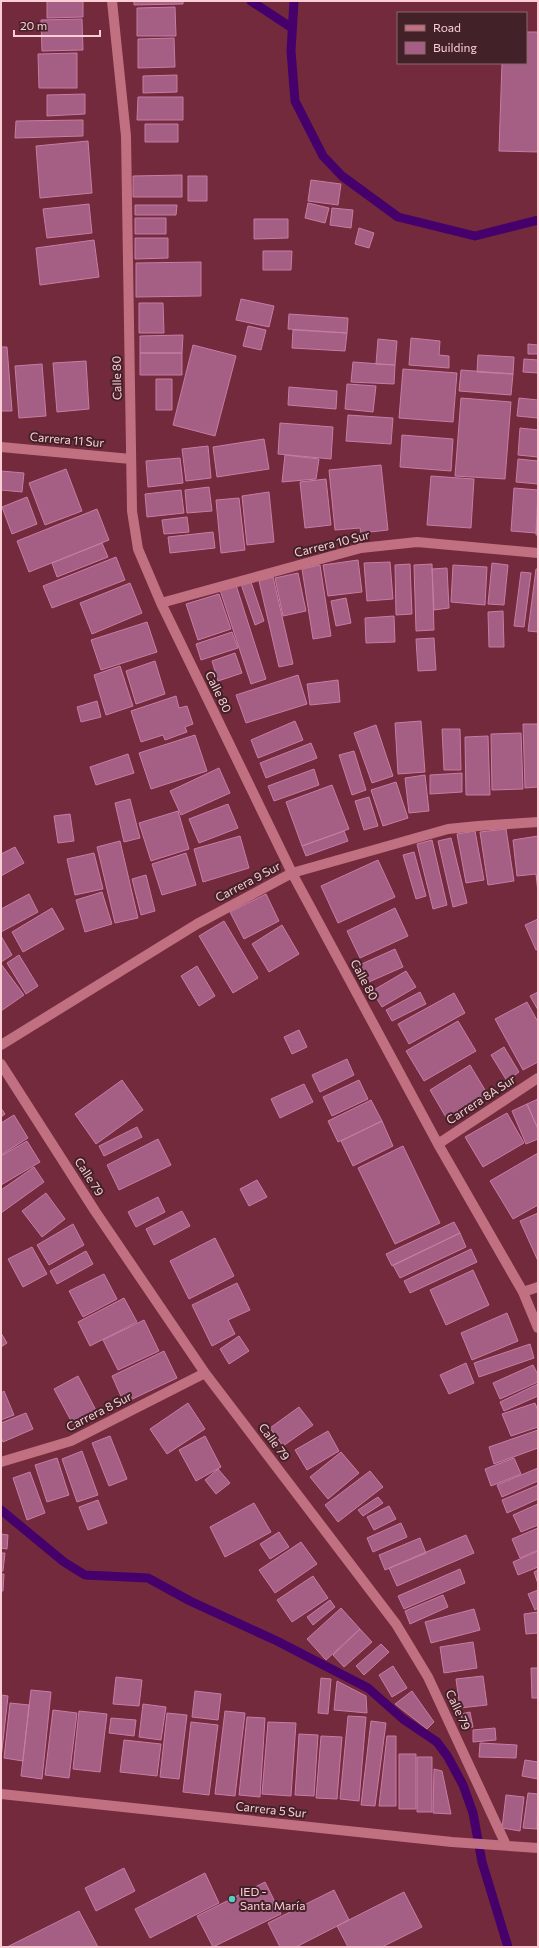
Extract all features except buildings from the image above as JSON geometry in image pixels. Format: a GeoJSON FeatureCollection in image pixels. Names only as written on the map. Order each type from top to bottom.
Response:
{"type":"FeatureCollection","features":[{"type":"Feature","properties":{"kind":"street","name":"Calle 80"},"geometry":{"type":"LineString","coordinates":[[112,1],[126,136],[132,511],[138,549],[161,603],[292,873],[438,1144],[523,1292],[538,1328]]}},
{"type":"Feature","properties":{"kind":"street","name":"Carrera 11 Sur"},"geometry":{"type":"LineString","coordinates":[[1,447],[131,459]]}},
{"type":"Feature","properties":{"kind":"street","name":"Carrera 10 Sur"},"geometry":{"type":"LineString","coordinates":[[161,603],[361,548],[417,542],[538,553]]}},
{"type":"Feature","properties":{"kind":"street","name":"Carrera 9 Sur"},"geometry":{"type":"LineString","coordinates":[[1,1045],[197,924],[292,873],[448,829],[538,822]]}},
{"type":"Feature","properties":{"kind":"street","name":"Calle 79"},"geometry":{"type":"LineString","coordinates":[[1,1064],[95,1211],[205,1373],[396,1624],[428,1677],[506,1845]]}},
{"type":"Feature","properties":{"kind":"street","name":"Carrera 8A Sur"},"geometry":{"type":"LineString","coordinates":[[438,1144],[538,1078]]}},
{"type":"Feature","properties":{"kind":"street"},"geometry":{"type":"LineString","coordinates":[[523,1292],[538,1287]]}},
{"type":"Feature","properties":{"kind":"street","name":"Carrera 8 Sur"},"geometry":{"type":"LineString","coordinates":[[1,1462],[71,1441],[205,1373]]}},
{"type":"Feature","properties":{"kind":"street","name":"Carrera 5 Sur"},"geometry":{"type":"LineString","coordinates":[[1,1794],[452,1842],[538,1848]]}},
{"type":"Feature","properties":{"kind":"waterway"},"geometry":{"type":"LineString","coordinates":[[251,1],[292,28]]}},
{"type":"Feature","properties":{"kind":"waterway"},"geometry":{"type":"LineString","coordinates":[[294,1],[291,51],[295,101],[323,156],[342,176],[398,217],[475,236],[538,220]]}},
{"type":"Feature","properties":{"kind":"waterway"},"geometry":{"type":"LineString","coordinates":[[1,1510],[64,1562],[85,1575],[148,1578],[190,1601],[277,1641],[368,1688],[403,1719],[437,1742],[448,1757],[463,1785],[473,1813],[482,1862],[508,1947]]}},
{"type":"Feature","properties":{"kind":"place","name":"IED - Santa María"},"geometry":{"type":"Point","coordinates":[232,1899]}}]}
